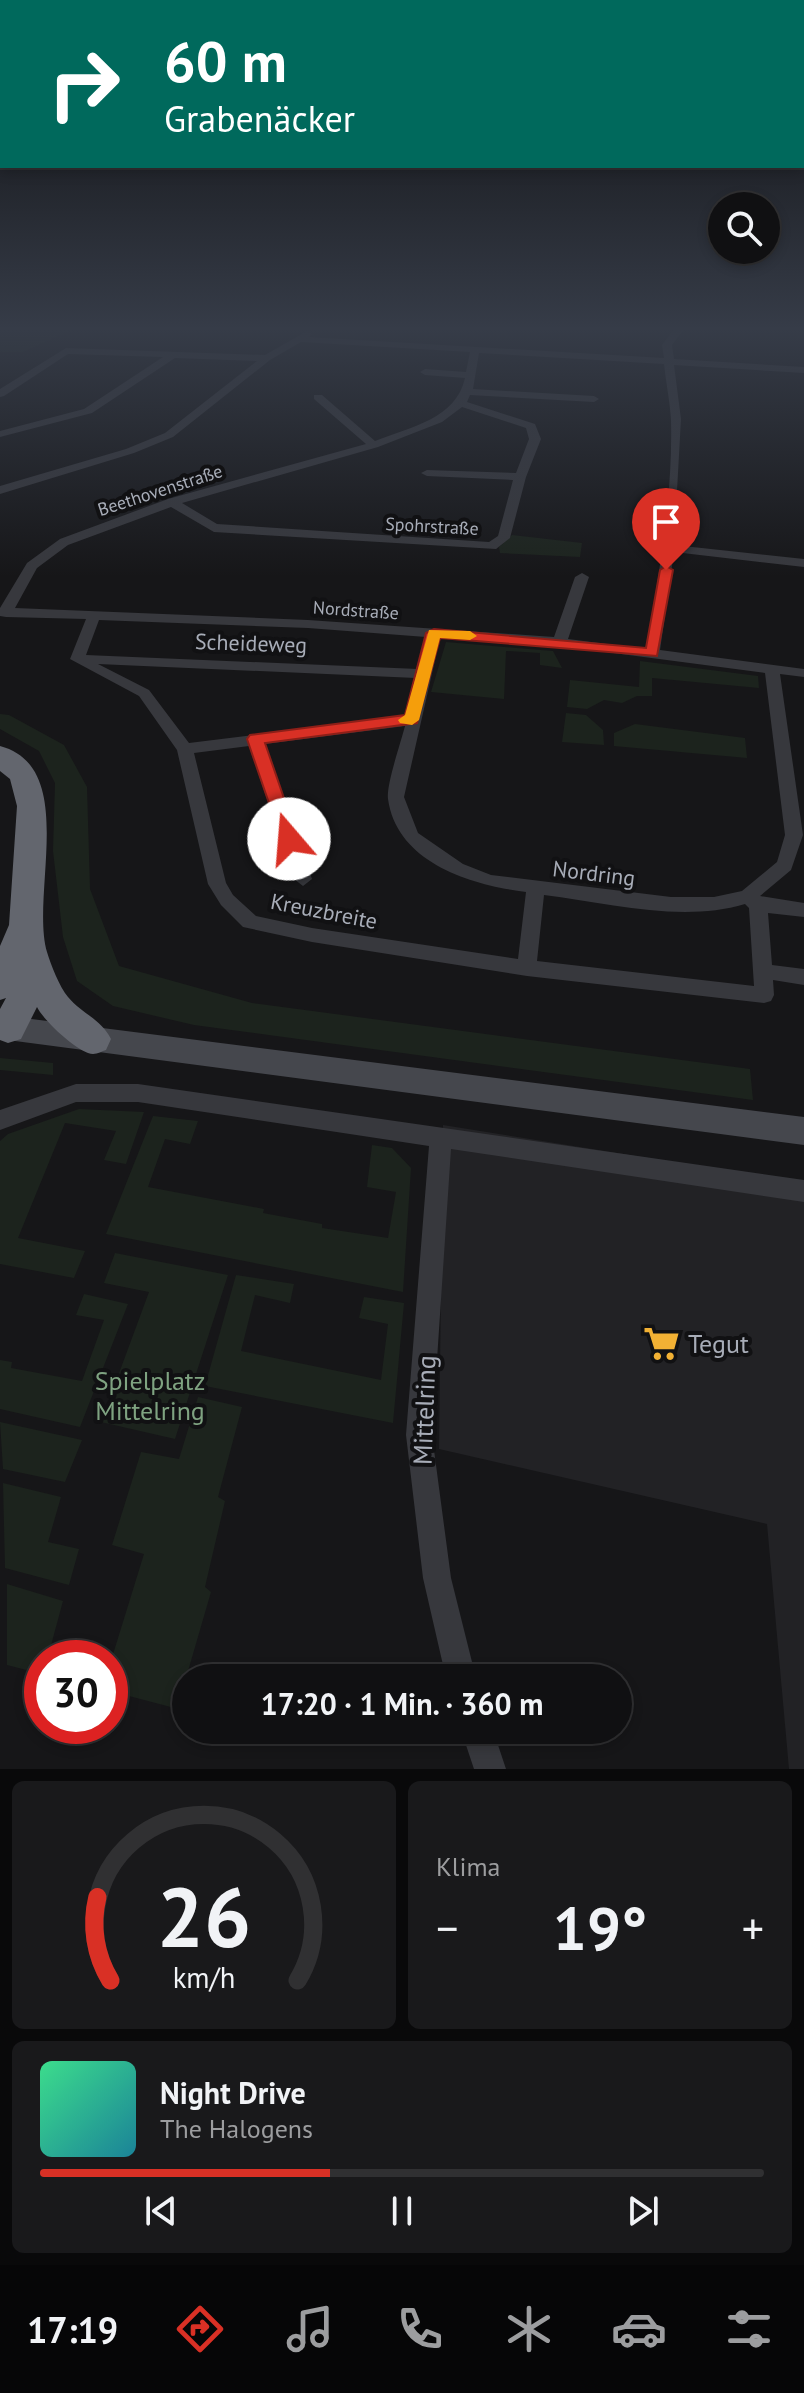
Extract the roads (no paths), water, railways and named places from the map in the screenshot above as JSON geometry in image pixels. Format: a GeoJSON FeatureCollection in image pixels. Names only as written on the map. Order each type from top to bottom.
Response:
{"type":"FeatureCollection","features":[{"type":"Feature","properties":{"kind":"highway"},"geometry":{"type":"LineString","coordinates":[[0,755],[23,775],[31,795],[28,938],[34,980],[4,1028]]}},
{"type":"Feature","properties":{"kind":"highway"},"geometry":{"type":"LineString","coordinates":[[0,986],[28,938]]}},
{"type":"Feature","properties":{"kind":"highway"},"geometry":{"type":"LineString","coordinates":[[28,938],[54,1006],[93,1039]]}},
{"type":"Feature","properties":{"kind":"main road"},"geometry":{"type":"LineString","coordinates":[[4,1028],[804,1131]]}},
{"type":"Feature","properties":{"kind":"street"},"geometry":{"type":"LineString","coordinates":[[0,434],[86,412]]}},
{"type":"Feature","properties":{"kind":"street"},"geometry":{"type":"LineString","coordinates":[[0,490],[130,451],[169,435],[199,412]]}},
{"type":"Feature","properties":{"kind":"street"},"geometry":{"type":"LineString","coordinates":[[335,412],[374,445]]}},
{"type":"Feature","properties":{"kind":"street","name":"Beethovenstraße"},"geometry":{"type":"LineString","coordinates":[[3,612],[32,566],[64,542],[172,502],[374,445],[438,420],[448,412]]}},
{"type":"Feature","properties":{"kind":"street","name":"Spohrstraße"},"geometry":{"type":"LineString","coordinates":[[172,502],[214,528],[466,548],[491,546],[504,538],[520,477],[535,439],[531,426],[498,412]]}},
{"type":"Feature","properties":{"kind":"street"},"geometry":{"type":"LineString","coordinates":[[652,653],[668,548],[675,412]]}},
{"type":"Feature","properties":{"kind":"street"},"geometry":{"type":"LineString","coordinates":[[427,473],[520,477]]}},
{"type":"Feature","properties":{"kind":"street"},"geometry":{"type":"LineString","coordinates":[[668,548],[804,563]]}},
{"type":"Feature","properties":{"kind":"street"},"geometry":{"type":"LineString","coordinates":[[560,642],[582,577]]}},
{"type":"Feature","properties":{"kind":"street","name":"Nordstraße"},"geometry":{"type":"LineString","coordinates":[[3,612],[560,642],[804,673]]}},
{"type":"Feature","properties":{"kind":"street"},"geometry":{"type":"LineString","coordinates":[[77,659],[94,616]]}},
{"type":"Feature","properties":{"kind":"street","name":"Nordring"},"geometry":{"type":"LineString","coordinates":[[434,633],[422,674],[396,797],[411,837],[457,869],[489,881],[671,904],[753,900],[785,865],[794,835],[772,669]]}},
{"type":"Feature","properties":{"kind":"street","name":"Scheideweg"},"geometry":{"type":"LineString","coordinates":[[77,659],[422,674]]}},
{"type":"Feature","properties":{"kind":"street","name":"Kreuzbreite"},"geometry":{"type":"LineString","coordinates":[[77,659],[144,693],[185,749],[217,884],[227,900],[250,922],[347,942],[527,968],[764,995],[761,971]]}},
{"type":"Feature","properties":{"kind":"street"},"geometry":{"type":"LineString","coordinates":[[185,749],[412,720]]}},
{"type":"Feature","properties":{"kind":"street"},"geometry":{"type":"LineString","coordinates":[[255,739],[303,879]]}},
{"type":"Feature","properties":{"kind":"street"},"geometry":{"type":"LineString","coordinates":[[527,968],[536,888]]}},
{"type":"Feature","properties":{"kind":"street"},"geometry":{"type":"LineString","coordinates":[[804,910],[753,900],[761,971],[804,977]]}},
{"type":"Feature","properties":{"kind":"street"},"geometry":{"type":"LineString","coordinates":[[0,1120],[76,1093],[138,1093],[804,1191]]}},
{"type":"Feature","properties":{"kind":"street","name":"Mittelring"},"geometry":{"type":"LineString","coordinates":[[441,1138],[419,1435],[437,1578],[458,1664]]}},
{"type":"Feature","properties":{"kind":"street"},"geometry":{"type":"LineString","coordinates":[[482,1744],[490,1769]]}},
{"type":"Feature","properties":{"kind":"place","name":"Tegut"},"geometry":{"type":"Point","coordinates":[662,1343]}},
{"type":"Feature","properties":{"kind":"park label","name":"Spielplatz Mittelring"},"geometry":{"type":"Point","coordinates":[150,1395]}}]}
